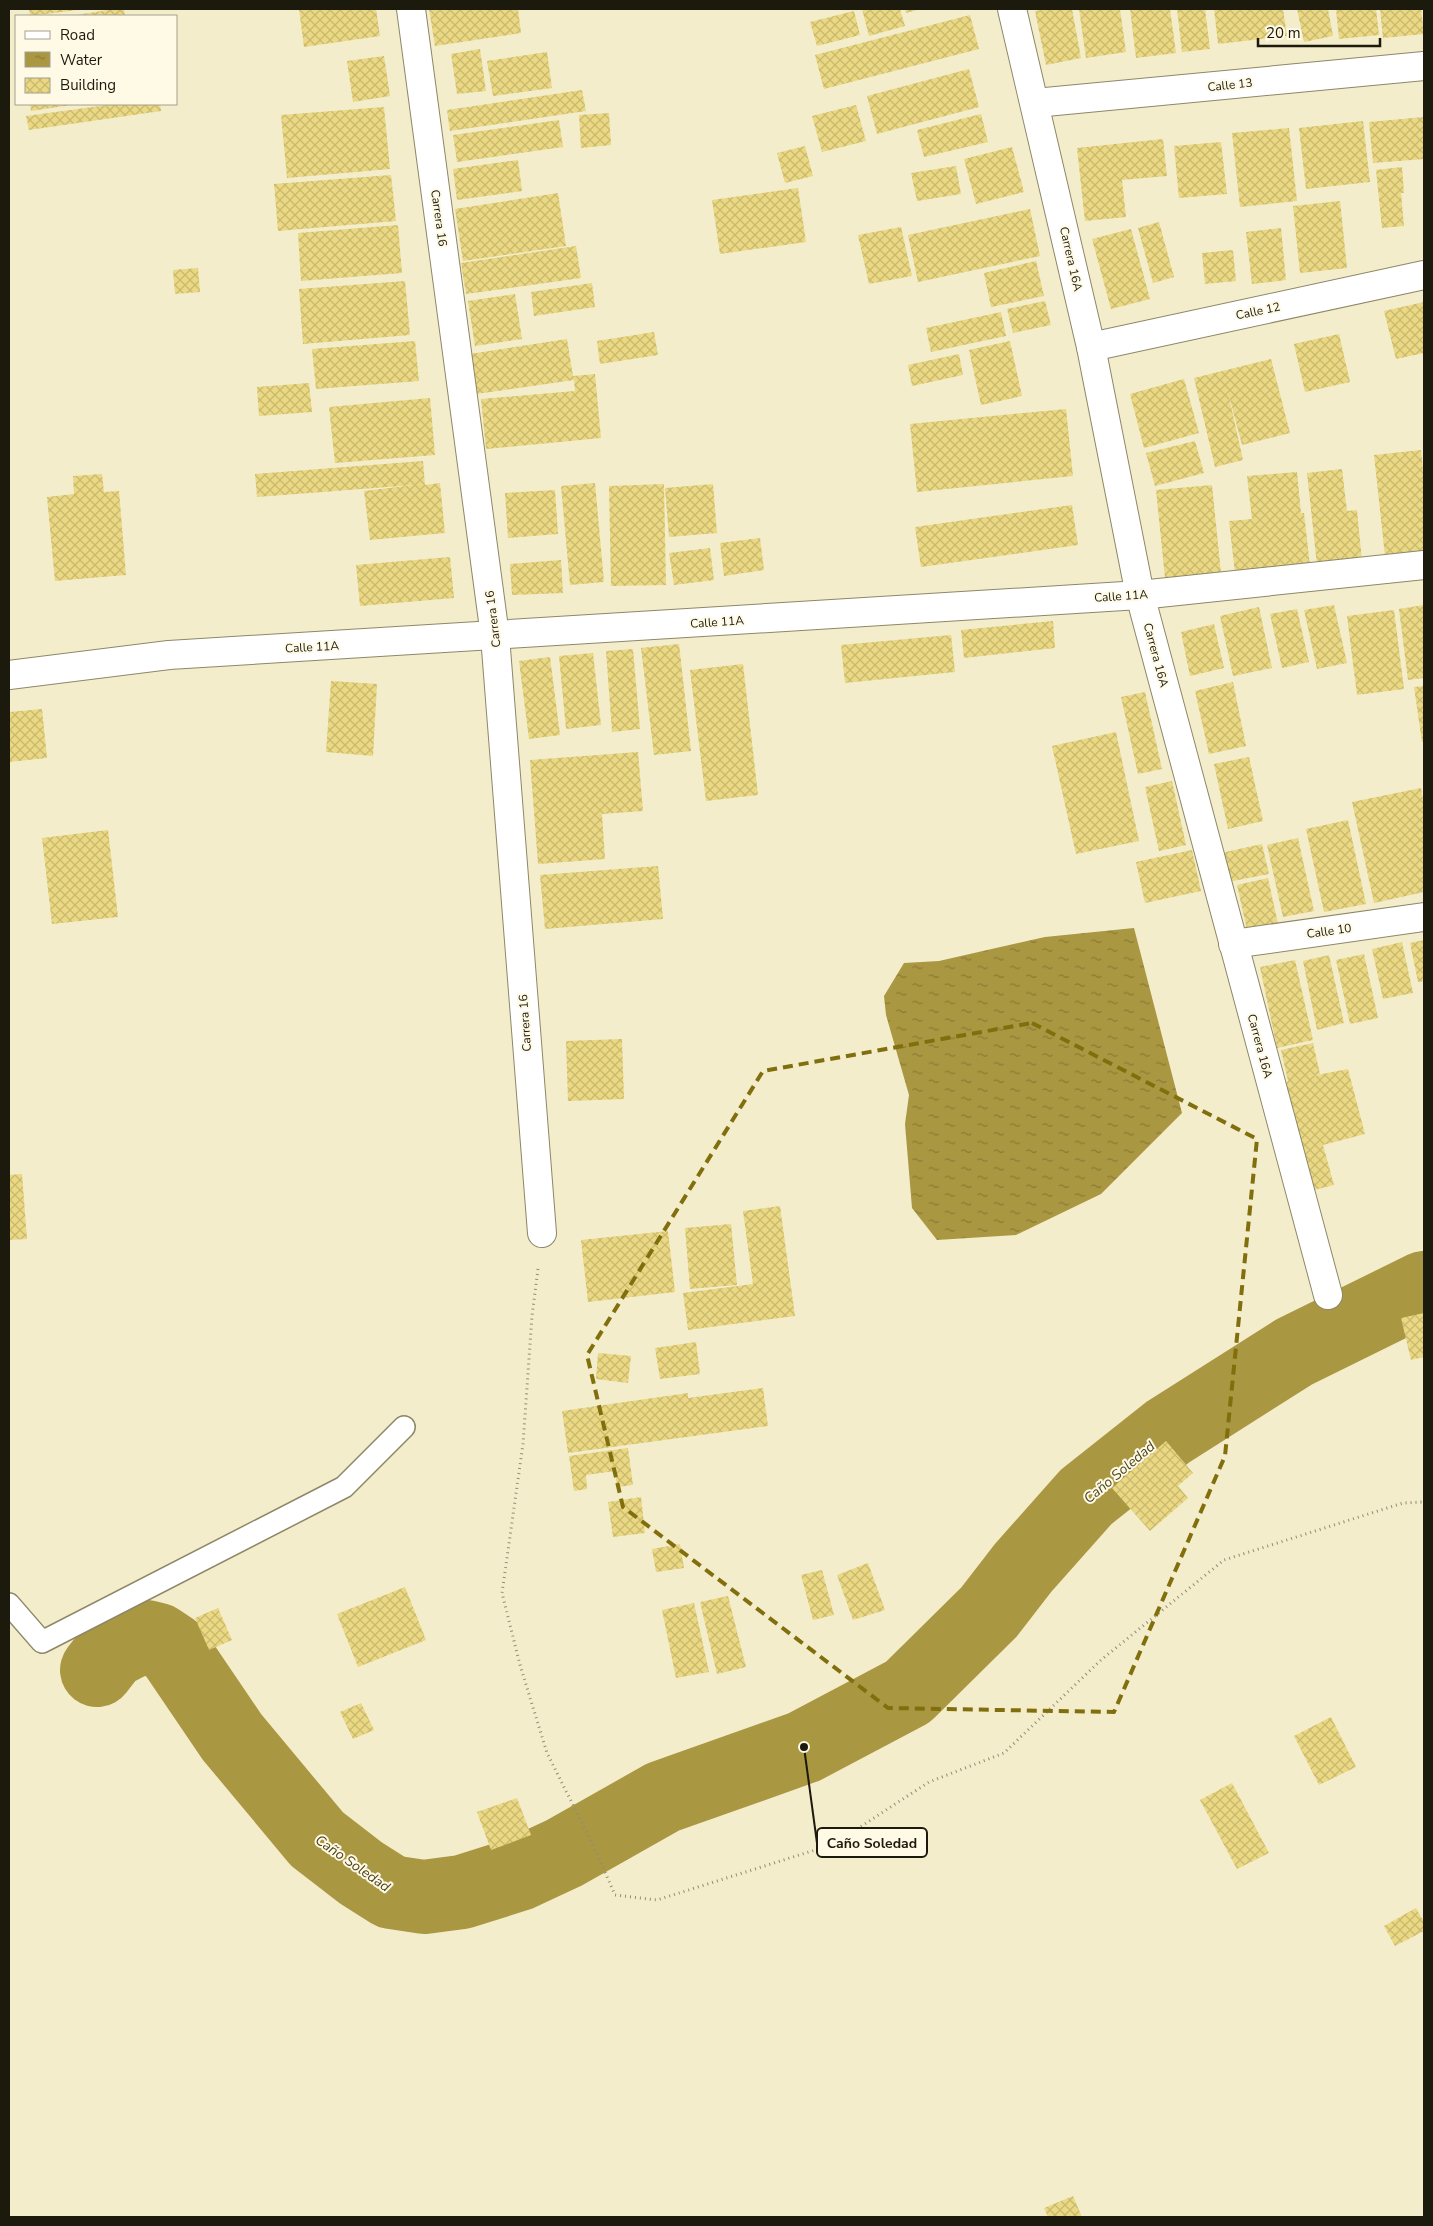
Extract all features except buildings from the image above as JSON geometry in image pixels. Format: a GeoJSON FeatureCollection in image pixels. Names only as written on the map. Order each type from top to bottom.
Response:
{"type":"FeatureCollection","features":[{"type":"Feature","properties":{"kind":"street","name":"Carrera 16"},"geometry":{"type":"LineString","coordinates":[[411,9],[495,636],[542,1233]]}},
{"type":"Feature","properties":{"kind":"street","name":"Carrera 16A"},"geometry":{"type":"LineString","coordinates":[[1012,9],[1091,347],[1140,595],[1328,1294]]}},
{"type":"Feature","properties":{"kind":"street","name":"Calle 13"},"geometry":{"type":"LineString","coordinates":[[1035,103],[1424,66]]}},
{"type":"Feature","properties":{"kind":"street","name":"Calle 12"},"geometry":{"type":"LineString","coordinates":[[1091,347],[1424,275]]}},
{"type":"Feature","properties":{"kind":"street","name":"Calle 11A"},"geometry":{"type":"LineString","coordinates":[[9,675],[169,655],[1140,595],[1424,565]]}},
{"type":"Feature","properties":{"kind":"street","name":"Calle 10"},"geometry":{"type":"LineString","coordinates":[[1233,944],[1424,917]]}},
{"type":"Feature","properties":{"kind":"lane"},"geometry":{"type":"LineString","coordinates":[[9,1604],[42,1642],[344,1487],[404,1427]]}},
{"type":"Feature","properties":{"kind":"path"},"geometry":{"type":"LineString","coordinates":[[542,1233],[532,1316],[523,1444],[502,1593],[520,1665],[547,1754],[594,1847],[615,1895],[657,1900],[834,1844],[929,1782],[1004,1753],[1101,1660],[1224,1560],[1403,1502],[1424,1502]]}},
{"type":"Feature","properties":{"kind":"highlighted area"},"geometry":{"type":"Polygon","coordinates":[[[1032,1023],[1257,1139],[1225,1456],[1114,1712],[888,1708],[623,1507],[587,1355],[763,1071],[1032,1023]]]}},
{"type":"Feature","properties":{"kind":"water"},"geometry":{"type":"Polygon","coordinates":[[[1134,928],[1182,1113],[1101,1194],[1016,1235],[937,1240],[912,1208],[905,1124],[909,1095],[886,1015],[884,996],[904,963],[939,961],[1045,937],[1134,928]]]}},
{"type":"Feature","properties":{"kind":"waterway","name":"Caño Soledad"},"geometry":{"type":"LineString","coordinates":[[97,1670],[111,1652],[130,1642],[146,1637],[158,1640],[173,1650],[232,1737],[317,1839],[361,1873],[391,1892],[424,1897],[462,1892],[519,1874],[564,1853],[663,1797],[804,1747],[908,1692],[989,1612],[1023,1568],[1086,1497],[1168,1432],[1294,1352],[1424,1288]]}},
{"type":"Feature","properties":{"kind":"place","name":"Caño Soledad"},"geometry":{"type":"Point","coordinates":[804,1747]}}]}
